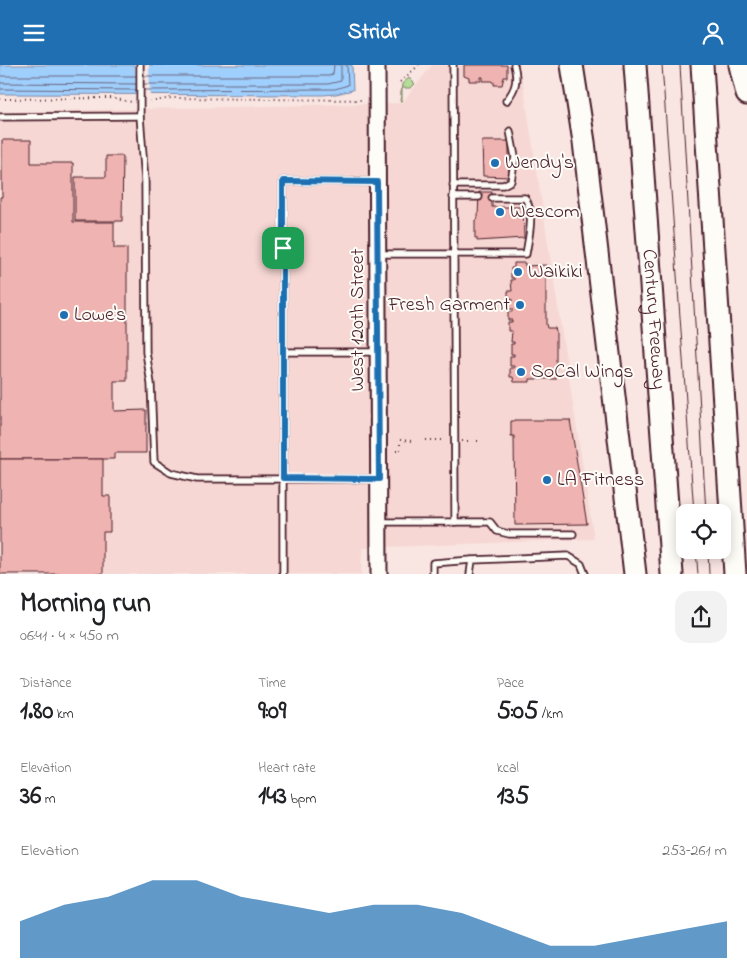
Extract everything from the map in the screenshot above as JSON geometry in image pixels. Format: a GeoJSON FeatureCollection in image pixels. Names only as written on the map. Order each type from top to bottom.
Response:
{"type":"FeatureCollection","features":[{"type":"Feature","properties":{"kind":"highway"},"geometry":{"type":"LineString","coordinates":[[572,65],[584,142],[635,574]]}},
{"type":"Feature","properties":{"kind":"highway"},"geometry":{"type":"LineString","coordinates":[[626,65],[640,140]]}},
{"type":"Feature","properties":{"kind":"highway","name":"Century Freeway"},"geometry":{"type":"LineString","coordinates":[[635,65],[672,574]]}},
{"type":"Feature","properties":{"kind":"highway"},"geometry":{"type":"LineString","coordinates":[[702,65],[735,574]]}},
{"type":"Feature","properties":{"kind":"highway"},"geometry":{"type":"LineString","coordinates":[[740,65],[747,94]]}},
{"type":"Feature","properties":{"kind":"street","name":"West 120th Street"},"geometry":{"type":"LineString","coordinates":[[377,65],[379,574]]}},
{"type":"Feature","properties":{"kind":"lane"},"geometry":{"type":"LineString","coordinates":[[140,65],[140,116],[145,181],[146,352],[150,384],[154,462],[171,473],[189,478],[379,479]]}},
{"type":"Feature","properties":{"kind":"lane"},"geometry":{"type":"LineString","coordinates":[[453,65],[455,522]]}},
{"type":"Feature","properties":{"kind":"lane"},"geometry":{"type":"LineString","coordinates":[[506,101],[514,92],[516,83],[514,65]]}},
{"type":"Feature","properties":{"kind":"lane"},"geometry":{"type":"LineString","coordinates":[[0,117],[140,116]]}},
{"type":"Feature","properties":{"kind":"lane"},"geometry":{"type":"LineString","coordinates":[[453,185],[503,185],[512,181],[515,157],[510,131]]}},
{"type":"Feature","properties":{"kind":"lane"},"geometry":{"type":"LineString","coordinates":[[283,574],[283,181],[377,182]]}},
{"type":"Feature","properties":{"kind":"lane"},"geometry":{"type":"LineString","coordinates":[[454,197],[479,197]]}},
{"type":"Feature","properties":{"kind":"lane"},"geometry":{"type":"LineString","coordinates":[[378,254],[526,254],[530,206],[525,198],[492,198]]}},
{"type":"Feature","properties":{"kind":"lane"},"geometry":{"type":"LineString","coordinates":[[283,352],[378,353]]}},
{"type":"Feature","properties":{"kind":"lane"},"geometry":{"type":"LineString","coordinates":[[379,522],[490,522],[497,531],[509,534],[573,535]]}},
{"type":"Feature","properties":{"kind":"lane"},"geometry":{"type":"LineString","coordinates":[[433,574],[433,563],[568,556],[581,564],[585,574]]}},
{"type":"Feature","properties":{"kind":"lane"},"geometry":{"type":"LineString","coordinates":[[470,574],[472,560]]}},
{"type":"Feature","properties":{"kind":"path"},"geometry":{"type":"LineString","coordinates":[[400,82],[419,65]]}},
{"type":"Feature","properties":{"kind":"path"},"geometry":{"type":"LineString","coordinates":[[0,99],[110,98],[132,102]]}},
{"type":"Feature","properties":{"kind":"path"},"geometry":{"type":"LineString","coordinates":[[148,102],[171,99],[377,100]]}},
{"type":"Feature","properties":{"kind":"path"},"geometry":{"type":"LineString","coordinates":[[396,451],[400,451],[400,440],[412,441]]}},
{"type":"Feature","properties":{"kind":"path"},"geometry":{"type":"LineString","coordinates":[[426,440],[446,440]]}},
{"type":"Feature","properties":{"kind":"path"},"geometry":{"type":"LineString","coordinates":[[460,441],[480,441]]}},
{"type":"Feature","properties":{"kind":"shaded area"},"geometry":{"type":"Polygon","coordinates":[[[432,65],[519,65],[594,539],[362,548],[361,574],[0,574],[0,112],[402,103],[432,65]]]}},
{"type":"Feature","properties":{"kind":"green space"},"geometry":{"type":"Polygon","coordinates":[[[409,78],[415,84],[410,88],[402,88],[402,101],[400,101],[402,84],[409,78]]]}},
{"type":"Feature","properties":{"kind":"water"},"geometry":{"type":"Polygon","coordinates":[[[0,65],[352,65],[353,90],[323,95],[0,94],[0,65]]]}},
{"type":"Feature","properties":{"kind":"pier"},"geometry":{"type":"Polygon","coordinates":[[[135,65],[149,65],[150,97],[136,97],[135,65]]]}},
{"type":"Feature","properties":{"kind":"building"},"geometry":{"type":"Polygon","coordinates":[[[464,65],[507,65],[507,77],[504,77],[502,85],[494,85],[492,81],[483,81],[483,77],[481,77],[481,81],[469,81],[469,78],[464,76],[464,65]]]}},
{"type":"Feature","properties":{"kind":"building","name":"Lowe's"},"geometry":{"type":"Polygon","coordinates":[[[2,140],[31,140],[31,163],[73,163],[73,222],[114,222],[114,248],[127,248],[127,381],[114,381],[114,411],[146,410],[146,453],[114,453],[114,459],[0,459],[0,197],[2,197],[2,140]]]}},
{"type":"Feature","properties":{"kind":"building","name":"Wendy's"},"geometry":{"type":"Polygon","coordinates":[[[482,141],[509,141],[509,177],[483,176],[482,141]]]}},
{"type":"Feature","properties":{"kind":"building"},"geometry":{"type":"Polygon","coordinates":[[[106,156],[123,156],[122,221],[75,221],[75,177],[106,177],[106,156]]]}},
{"type":"Feature","properties":{"kind":"building","name":"Wescom"},"geometry":{"type":"Polygon","coordinates":[[[479,192],[492,192],[492,207],[523,207],[524,238],[477,241],[477,238],[475,238],[475,220],[478,217],[479,192]]]}},
{"type":"Feature","properties":{"kind":"building"},"geometry":{"type":"Polygon","coordinates":[[[514,263],[525,263],[525,266],[546,265],[546,324],[547,328],[555,328],[556,331],[556,379],[530,379],[530,382],[514,382],[513,377],[510,377],[510,368],[514,368],[514,366],[510,366],[510,356],[514,356],[514,354],[511,354],[511,344],[514,344],[514,342],[511,342],[512,331],[508,331],[508,322],[512,322],[512,320],[508,320],[508,312],[512,312],[512,309],[508,309],[508,301],[512,301],[512,299],[508,299],[508,291],[512,291],[511,280],[514,280],[514,278],[511,278],[511,268],[514,268],[514,263]]]}},
{"type":"Feature","properties":{"kind":"building","name":"LA Fitness"},"geometry":{"type":"Polygon","coordinates":[[[570,420],[587,524],[515,525],[514,436],[511,436],[511,421],[570,420]]]}},
{"type":"Feature","properties":{"kind":"building"},"geometry":{"type":"Polygon","coordinates":[[[0,459],[103,459],[103,496],[110,496],[110,532],[103,532],[103,574],[0,574],[0,459]]]}},
{"type":"Feature","properties":{"kind":"tram line"},"geometry":{"type":"LineString","coordinates":[[662,65],[693,504]]}},
{"type":"Feature","properties":{"kind":"tram line"},"geometry":{"type":"LineString","coordinates":[[680,65],[705,504]]}},
{"type":"Feature","properties":{"kind":"tram line"},"geometry":{"type":"LineString","coordinates":[[697,559],[698,574]]}},
{"type":"Feature","properties":{"kind":"tram line"},"geometry":{"type":"LineString","coordinates":[[708,559],[709,574]]}},
{"type":"Feature","properties":{"kind":"place","name":"Wendy's"},"geometry":{"type":"Point","coordinates":[495,163]}},
{"type":"Feature","properties":{"kind":"place","name":"Wescom"},"geometry":{"type":"Point","coordinates":[500,212]}},
{"type":"Feature","properties":{"kind":"place","name":"Waikiki"},"geometry":{"type":"Point","coordinates":[518,272]}},
{"type":"Feature","properties":{"kind":"place","name":"Fresh Garment"},"geometry":{"type":"Point","coordinates":[520,305]}},
{"type":"Feature","properties":{"kind":"place","name":"Lowe's"},"geometry":{"type":"Point","coordinates":[64,315]}},
{"type":"Feature","properties":{"kind":"place","name":"SoCal Wings"},"geometry":{"type":"Point","coordinates":[521,372]}},
{"type":"Feature","properties":{"kind":"place","name":"LA Fitness"},"geometry":{"type":"Point","coordinates":[547,480]}},
{"type":"Feature","properties":{"kind":"route"},"geometry":{"type":"LineString","coordinates":[[283,181],[377,182],[379,479],[283,478],[283,248],[283,181]]}}]}
